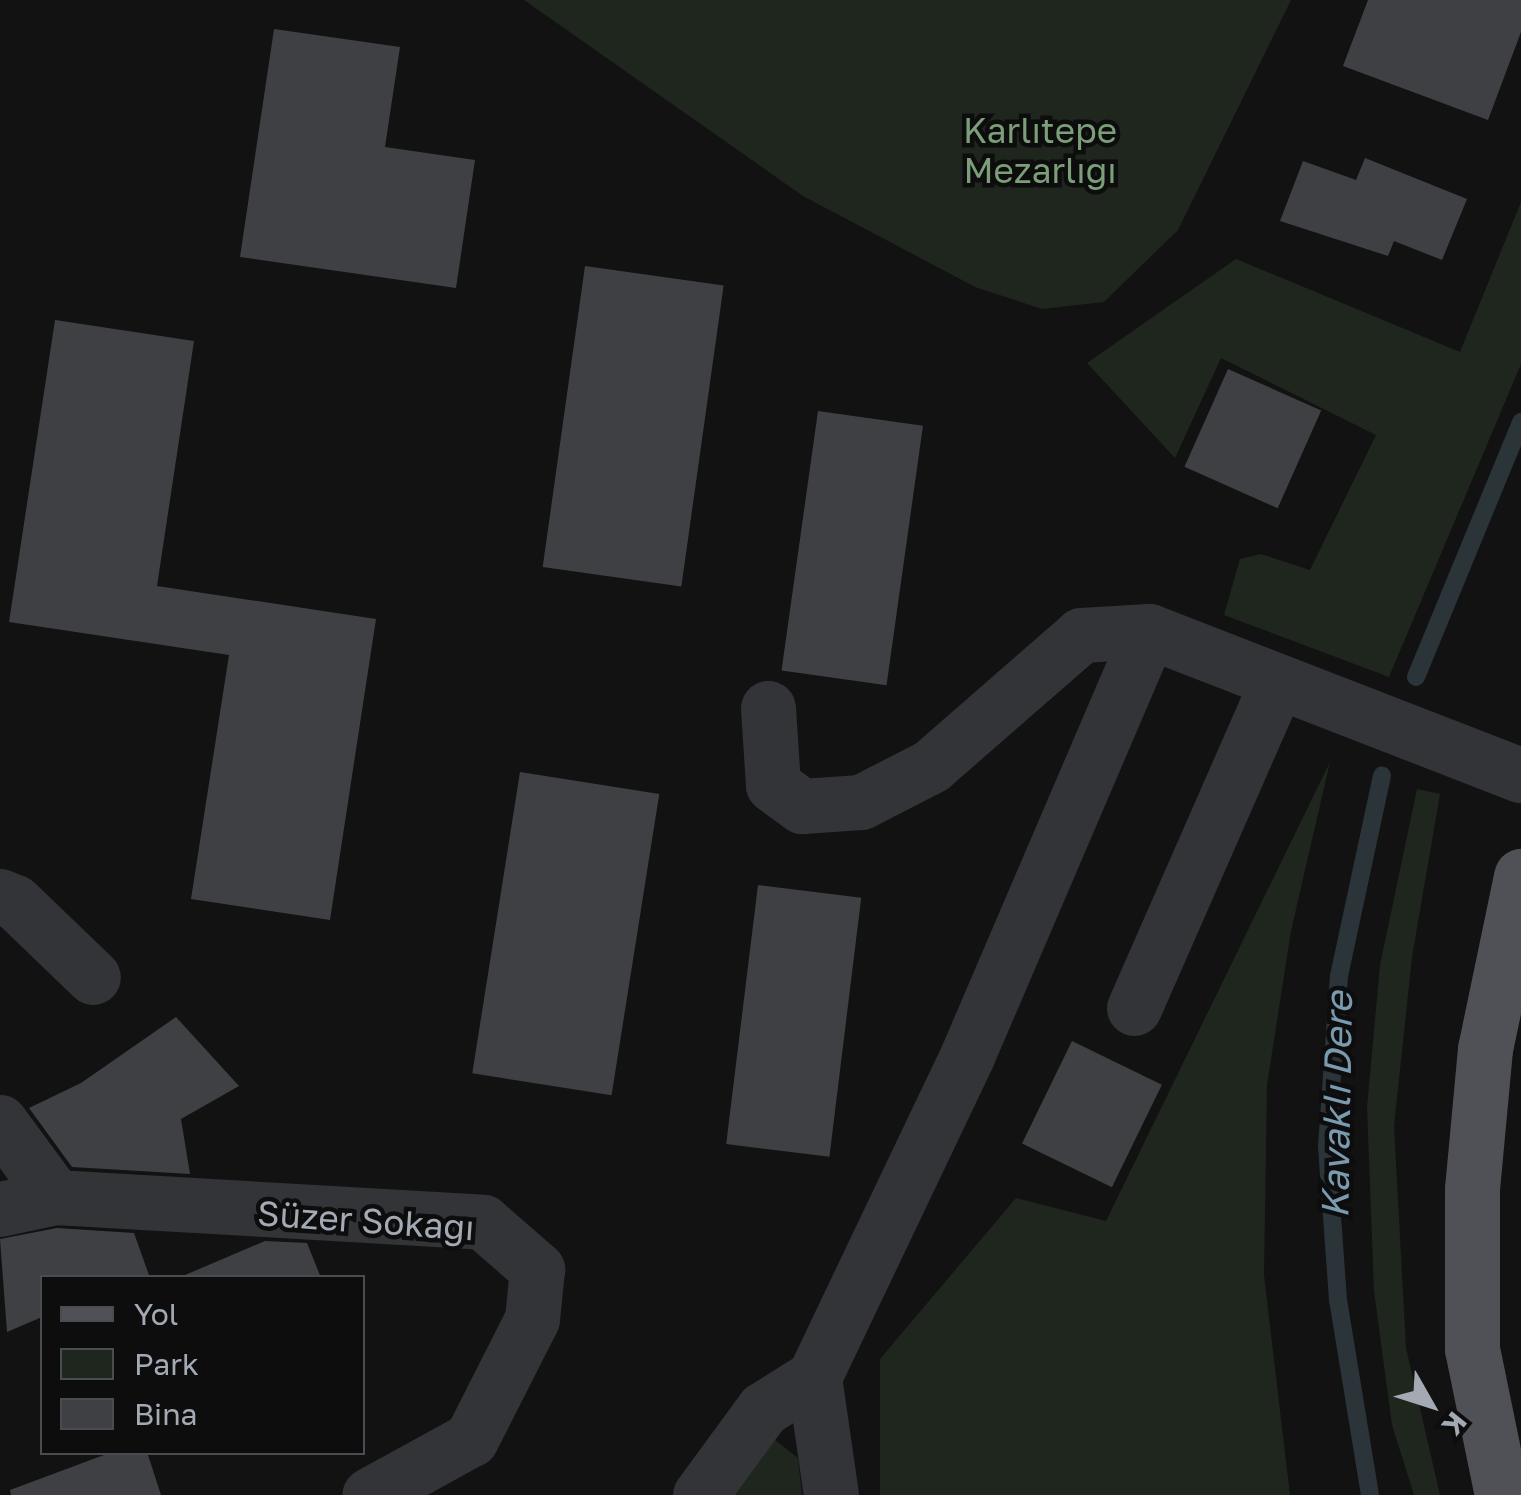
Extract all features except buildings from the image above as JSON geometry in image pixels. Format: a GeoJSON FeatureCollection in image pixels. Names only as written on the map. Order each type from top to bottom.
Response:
{"type":"FeatureCollection","features":[{"type":"Feature","properties":{"kind":"main road"},"geometry":{"type":"LineString","coordinates":[[1502,1495],[1472,1349],[1472,1189],[1485,1049],[1521,876]]}},
{"type":"Feature","properties":{"kind":"street"},"geometry":{"type":"LineString","coordinates":[[700,1495],[763,1409],[814,1377],[966,1056],[1149,631]]}},
{"type":"Feature","properties":{"kind":"street"},"geometry":{"type":"LineString","coordinates":[[768,708],[773,785],[802,806],[861,802],[931,766],[1081,635],[1149,631],[1276,684],[1521,775]]}},
{"type":"Feature","properties":{"kind":"street"},"geometry":{"type":"LineString","coordinates":[[1134,1008],[1276,684]]}},
{"type":"Feature","properties":{"kind":"street"},"geometry":{"type":"LineString","coordinates":[[0,896],[15,902],[93,978]]}},
{"type":"Feature","properties":{"kind":"street"},"geometry":{"type":"LineString","coordinates":[[0,1122],[55,1196]]}},
{"type":"Feature","properties":{"kind":"street","name":"Süzer Sokağı"},"geometry":{"type":"LineString","coordinates":[[0,1208],[55,1196],[483,1222],[537,1269],[532,1319],[470,1440],[370,1495]]}},
{"type":"Feature","properties":{"kind":"street"},"geometry":{"type":"LineString","coordinates":[[814,1377],[831,1495]]}},
{"type":"Feature","properties":{"kind":"green space","name":"Karlıtepe Mezarlığı"},"geometry":{"type":"Polygon","coordinates":[[[524,0],[1291,0],[1178,230],[1104,302],[1042,309],[975,287],[803,196],[524,0]]]}},
{"type":"Feature","properties":{"kind":"green space"},"geometry":{"type":"Polygon","coordinates":[[[1521,202],[1521,364],[1389,677],[1224,615],[1240,559],[1261,554],[1310,570],[1376,435],[1221,358],[1175,458],[1087,363],[1236,259],[1460,352],[1521,202]]]}},
{"type":"Feature","properties":{"kind":"green space"},"geometry":{"type":"Polygon","coordinates":[[[1330,762],[1291,931],[1267,1085],[1264,1275],[1290,1495],[880,1495],[880,1359],[1016,1198],[1106,1221],[1330,762]]]}},
{"type":"Feature","properties":{"kind":"green space"},"geometry":{"type":"Polygon","coordinates":[[[1417,789],[1440,794],[1412,957],[1394,1126],[1406,1348],[1440,1495],[1414,1495],[1392,1425],[1374,1291],[1367,1107],[1380,965],[1417,789]]]}},
{"type":"Feature","properties":{"kind":"green space"},"geometry":{"type":"Polygon","coordinates":[[[774,1439],[798,1458],[802,1495],[731,1495],[774,1439]]]}},
{"type":"Feature","properties":{"kind":"waterway","name":"Kavaklı Dere"},"geometry":{"type":"LineString","coordinates":[[1416,677],[1521,422]]}},
{"type":"Feature","properties":{"kind":"waterway","name":"Kavaklı Dere"},"geometry":{"type":"LineString","coordinates":[[1370,1495],[1338,1300],[1327,1147],[1339,976],[1382,776]]}}]}
